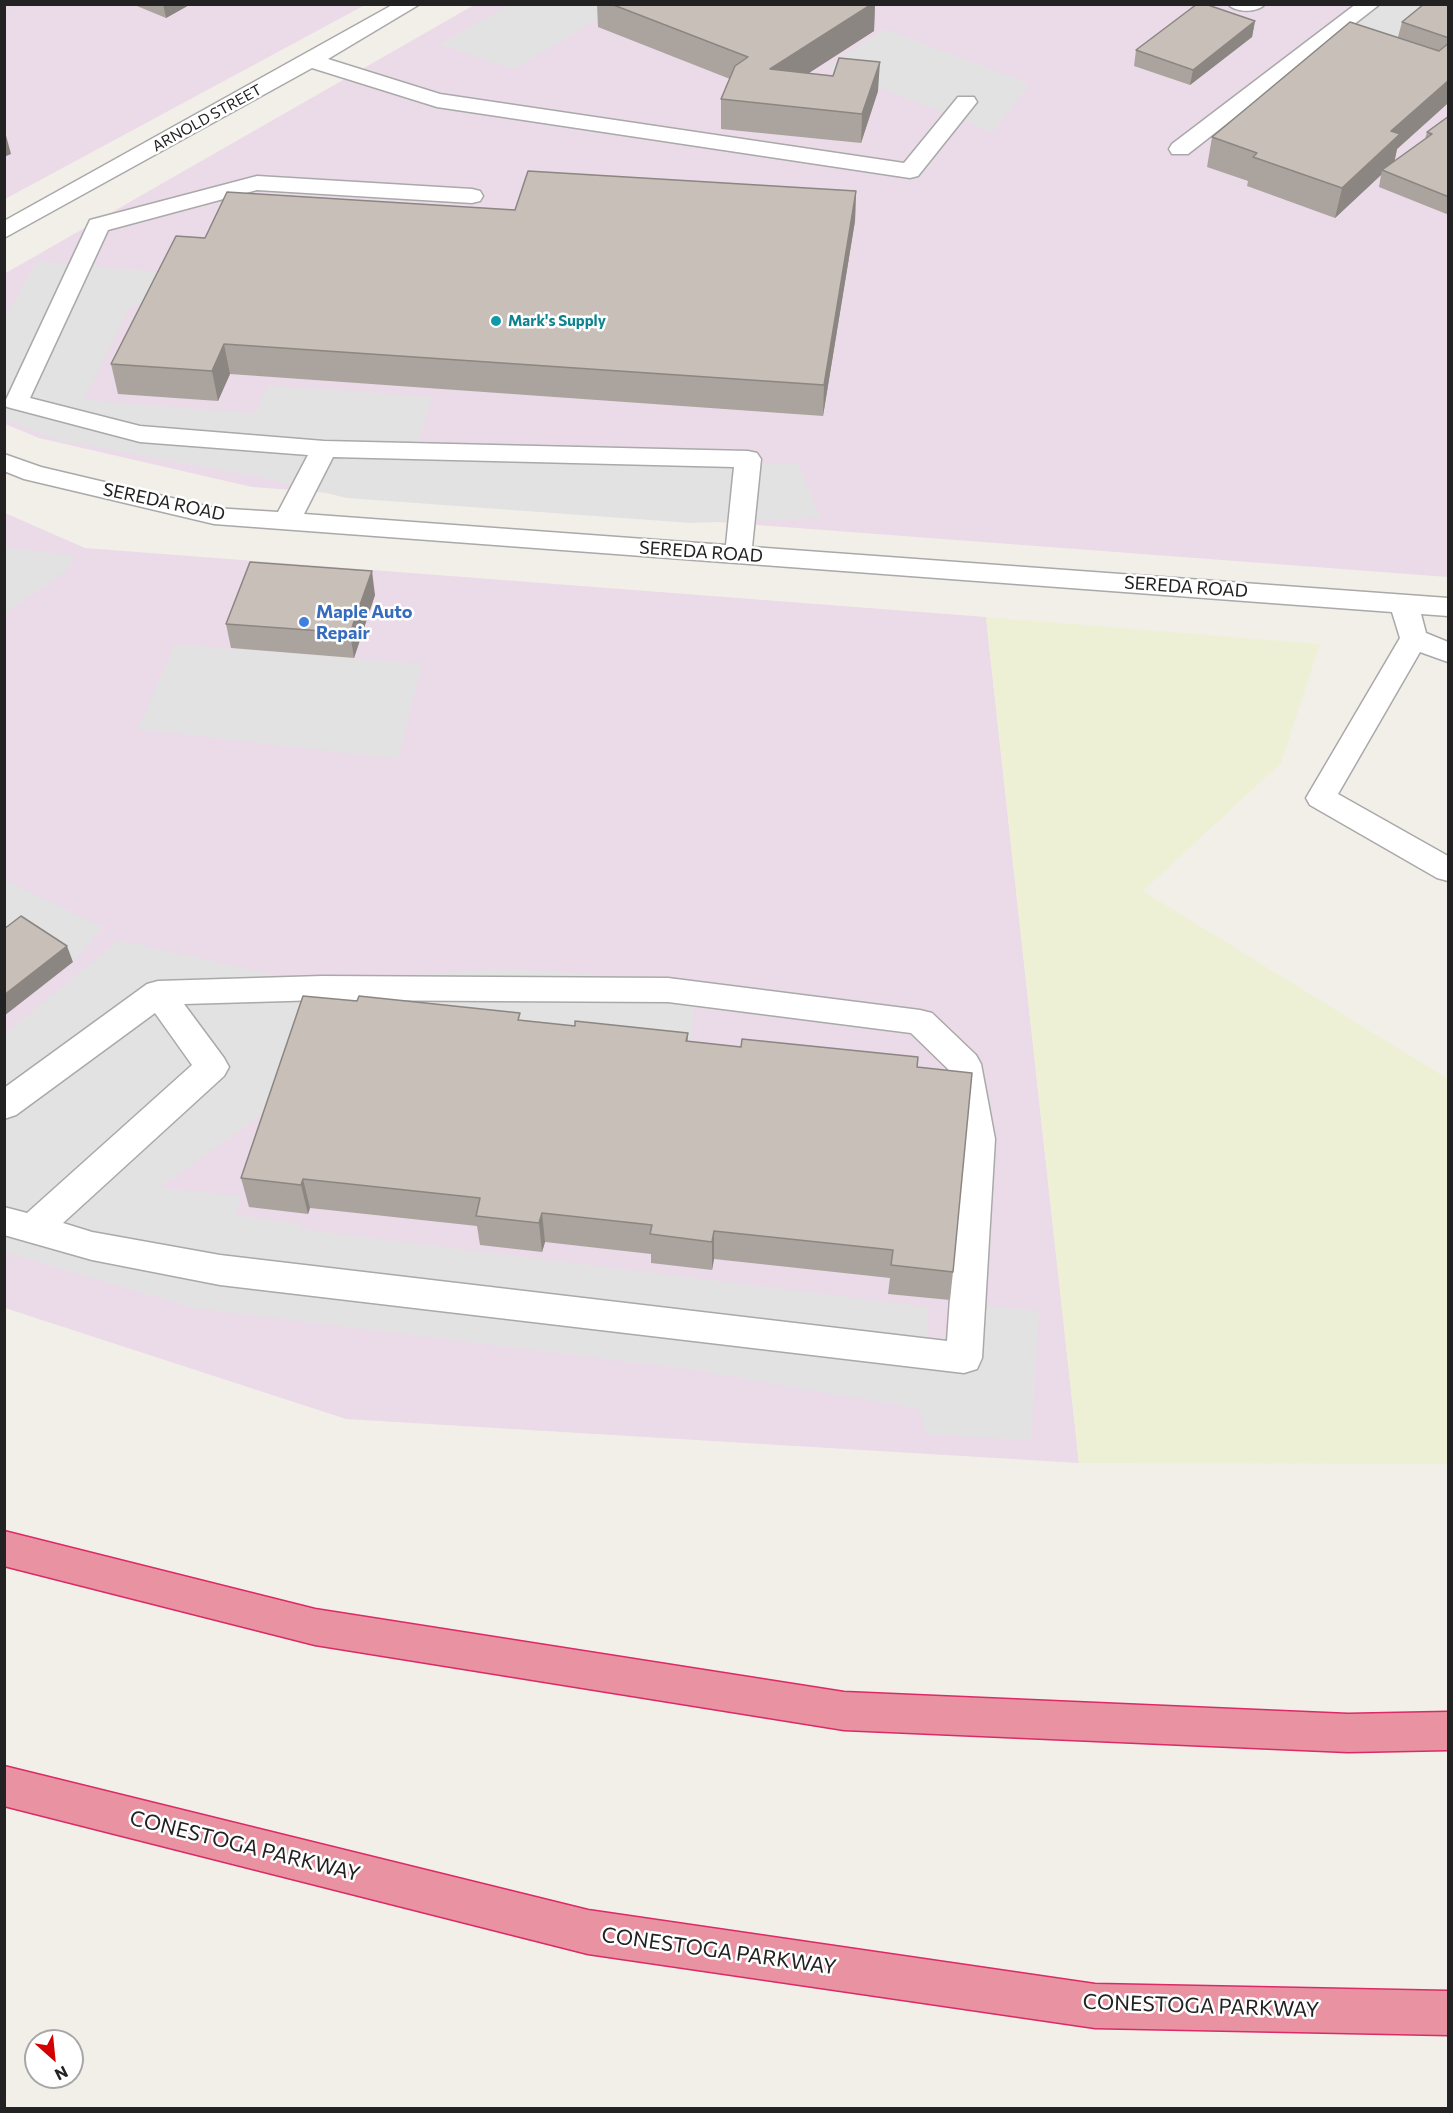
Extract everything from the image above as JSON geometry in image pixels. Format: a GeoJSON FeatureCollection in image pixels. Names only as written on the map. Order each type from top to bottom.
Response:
{"type":"FeatureCollection","features":[{"type":"Feature","properties":{"kind":"highway"},"geometry":{"type":"LineString","coordinates":[[4,1548],[315,1627],[844,1711],[1348,1733],[1449,1731]]}},
{"type":"Feature","properties":{"kind":"highway","name":"CONESTOGA PARKWAY"},"geometry":{"type":"LineString","coordinates":[[4,1786],[588,1932],[1095,2006],[1449,2013]]}},
{"type":"Feature","properties":{"kind":"street","name":"ARNOLD STREET"},"geometry":{"type":"LineString","coordinates":[[4,231],[410,4]]}},
{"type":"Feature","properties":{"kind":"street"},"geometry":{"type":"LineString","coordinates":[[1238,4],[1255,4]]}},
{"type":"Feature","properties":{"kind":"street"},"geometry":{"type":"LineString","coordinates":[[1180,149],[1370,4]]}},
{"type":"Feature","properties":{"kind":"street"},"geometry":{"type":"LineString","coordinates":[[310,60],[437,100],[910,171],[966,102]]}},
{"type":"Feature","properties":{"kind":"street"},"geometry":{"type":"LineString","coordinates":[[48,207],[98,225],[256,183],[472,196]]}},
{"type":"Feature","properties":{"kind":"street"},"geometry":{"type":"LineString","coordinates":[[98,225],[16,402],[140,434],[324,449],[748,459],[738,555]]}},
{"type":"Feature","properties":{"kind":"street"},"geometry":{"type":"LineString","coordinates":[[287,521],[324,449]]}},
{"type":"Feature","properties":{"kind":"street","name":"SEREDA ROAD"},"geometry":{"type":"LineString","coordinates":[[4,462],[33,473],[214,516],[1449,607]]}},
{"type":"Feature","properties":{"kind":"street"},"geometry":{"type":"LineString","coordinates":[[1404,604],[1414,638],[1321,798],[1449,870]]}},
{"type":"Feature","properties":{"kind":"street"},"geometry":{"type":"LineString","coordinates":[[1414,638],[1449,653]]}},
{"type":"Feature","properties":{"kind":"street"},"geometry":{"type":"LineString","coordinates":[[4,1106],[158,993],[322,988],[668,990],[920,1022],[964,1064],[978,1139],[964,1358],[220,1270],[92,1246],[19,1225]]}},
{"type":"Feature","properties":{"kind":"street"},"geometry":{"type":"LineString","coordinates":[[19,1225],[212,1067],[158,993]]}},
{"type":"Feature","properties":{"kind":"shaded area"},"geometry":{"type":"Polygon","coordinates":[[[5,5],[365,5],[5,199],[5,5]]]}},
{"type":"Feature","properties":{"kind":"shaded area"},"geometry":{"type":"Polygon","coordinates":[[[474,5],[1448,5],[1448,577],[252,487],[39,438],[5,424],[4,274],[474,5]]]}},
{"type":"Feature","properties":{"kind":"shaded area"},"geometry":{"type":"Polygon","coordinates":[[[509,5],[622,5],[513,69],[440,44],[509,5]]]}},
{"type":"Feature","properties":{"kind":"shaded area"},"geometry":{"type":"Polygon","coordinates":[[[1370,5],[1440,5],[1387,48],[1335,31],[1370,5]]]}},
{"type":"Feature","properties":{"kind":"shaded area"},"geometry":{"type":"Polygon","coordinates":[[[885,29],[1029,84],[993,132],[827,67],[885,29]]]}},
{"type":"Feature","properties":{"kind":"shaded area"},"geometry":{"type":"Polygon","coordinates":[[[37,261],[158,272],[142,302],[130,307],[84,400],[255,413],[268,385],[432,397],[415,455],[798,464],[821,518],[691,523],[347,498],[264,478],[59,440],[5,420],[5,317],[37,261]]]}},
{"type":"Feature","properties":{"kind":"shaded area"},"geometry":{"type":"Polygon","coordinates":[[[5,513],[85,548],[986,617],[1079,1463],[346,1419],[5,1308],[5,513]]]}},
{"type":"Feature","properties":{"kind":"shaded area"},"geometry":{"type":"Polygon","coordinates":[[[5,548],[75,555],[68,569],[5,614],[5,548]]]}},
{"type":"Feature","properties":{"kind":"shaded area"},"geometry":{"type":"Polygon","coordinates":[[[175,644],[422,664],[398,759],[138,729],[175,644]]]}},
{"type":"Feature","properties":{"kind":"shaded area"},"geometry":{"type":"Polygon","coordinates":[[[5,880],[102,927],[73,962],[27,933],[5,950],[5,880]]]}},
{"type":"Feature","properties":{"kind":"shaded area"},"geometry":{"type":"Polygon","coordinates":[[[119,940],[304,982],[506,969],[698,981],[688,1063],[286,1097],[159,1188],[241,1196],[236,1215],[301,1224],[300,1229],[927,1307],[927,1343],[956,1330],[956,1303],[1039,1311],[1031,1440],[927,1435],[919,1409],[695,1370],[194,1308],[5,1252],[5,1034],[119,940]]]}},
{"type":"Feature","properties":{"kind":"green space"},"geometry":{"type":"Polygon","coordinates":[[[986,617],[1320,644],[1281,763],[1143,891],[1448,1079],[1448,1464],[1079,1463],[986,617]]]}},
{"type":"Feature","properties":{"kind":"building"},"geometry":{"type":"Polygon","coordinates":[[[611,4],[872,4],[770,69],[833,76],[839,58],[880,62],[862,114],[721,99],[735,66],[748,57],[611,4]]]}},
{"type":"Feature","properties":{"kind":"building"},"geometry":{"type":"Polygon","coordinates":[[[1197,4],[1205,4],[1255,21],[1193,70],[1136,50],[1197,4]]]}},
{"type":"Feature","properties":{"kind":"building"},"geometry":{"type":"Polygon","coordinates":[[[1424,4],[1449,4],[1449,38],[1402,22],[1424,4]]]}},
{"type":"Feature","properties":{"kind":"building"},"geometry":{"type":"Polygon","coordinates":[[[1350,22],[1439,51],[1449,43],[1449,80],[1391,131],[1400,134],[1342,188],[1253,157],[1257,153],[1212,137],[1350,22]]]}},
{"type":"Feature","properties":{"kind":"building"},"geometry":{"type":"Polygon","coordinates":[[[1449,116],[1449,197],[1382,170],[1432,134],[1427,132],[1449,116]]]}},
{"type":"Feature","properties":{"kind":"building","name":"Mark's Supply"},"geometry":{"type":"Polygon","coordinates":[[[528,171],[856,191],[824,385],[224,344],[212,371],[111,364],[176,236],[205,238],[227,192],[515,210],[528,171]]]}},
{"type":"Feature","properties":{"kind":"building"},"geometry":{"type":"Polygon","coordinates":[[[250,562],[372,571],[350,633],[226,624],[250,562]]]}},
{"type":"Feature","properties":{"kind":"building"},"geometry":{"type":"Polygon","coordinates":[[[21,916],[67,946],[4,995],[4,929],[21,916]]]}},
{"type":"Feature","properties":{"kind":"building"},"geometry":{"type":"Polygon","coordinates":[[[303,996],[357,1001],[359,996],[520,1013],[518,1020],[575,1026],[575,1021],[688,1033],[686,1041],[741,1047],[742,1039],[918,1057],[917,1067],[972,1073],[953,1272],[891,1265],[893,1250],[714,1231],[712,1242],[650,1234],[652,1225],[542,1213],[539,1223],[476,1216],[480,1198],[303,1179],[301,1185],[241,1178],[303,996]]]}},
{"type":"Feature","properties":{"kind":"place","name":"Mark's Supply"},"geometry":{"type":"Point","coordinates":[496,321]}},
{"type":"Feature","properties":{"kind":"place","name":"Maple Auto Repair"},"geometry":{"type":"Point","coordinates":[304,622]}}]}
